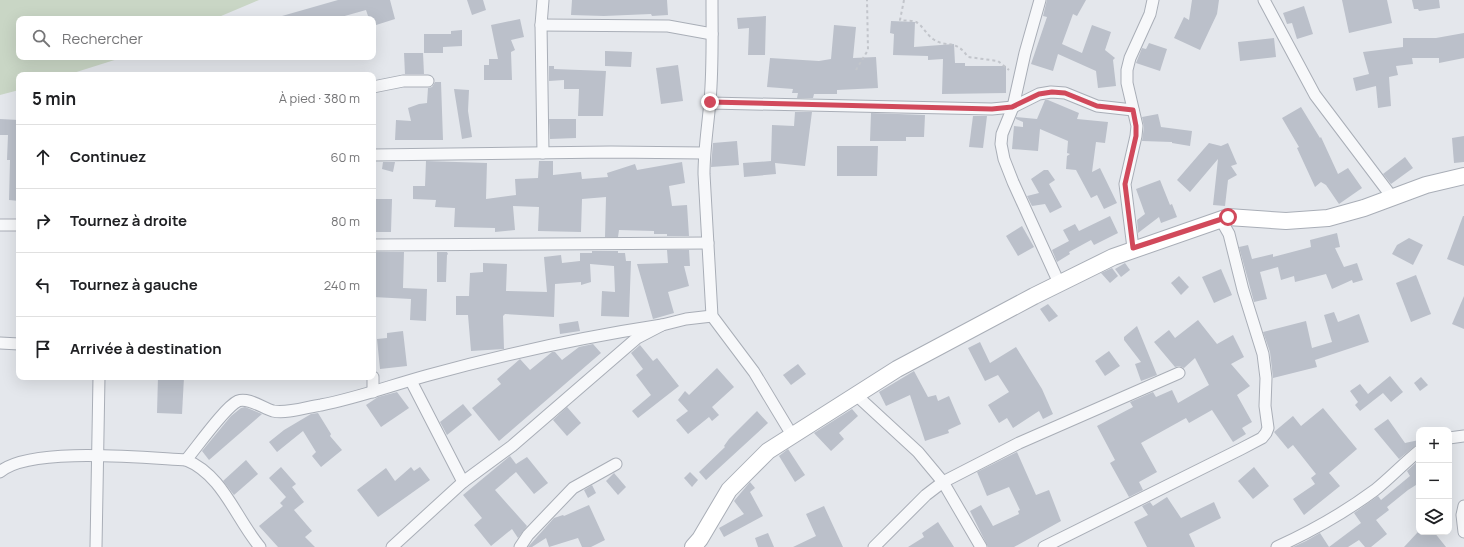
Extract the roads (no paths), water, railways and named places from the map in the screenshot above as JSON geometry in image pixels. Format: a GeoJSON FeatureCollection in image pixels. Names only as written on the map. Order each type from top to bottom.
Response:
{"type":"FeatureCollection","features":[{"type":"Feature","properties":{"kind":"street"},"geometry":{"type":"LineString","coordinates":[[543,0],[541,25],[543,153]]}},
{"type":"Feature","properties":{"kind":"street"},"geometry":{"type":"LineString","coordinates":[[712,0],[710,102],[704,153],[712,316],[754,372],[792,434]]}},
{"type":"Feature","properties":{"kind":"street"},"geometry":{"type":"LineString","coordinates":[[1040,0],[1012,107],[1002,134],[1001,144],[1004,159],[1059,283]]}},
{"type":"Feature","properties":{"kind":"street"},"geometry":{"type":"LineString","coordinates":[[1133,248],[1125,184],[1136,136],[1136,126],[1127,83],[1127,70],[1130,58],[1150,14],[1153,0]]}},
{"type":"Feature","properties":{"kind":"street"},"geometry":{"type":"LineString","coordinates":[[1264,0],[1315,95],[1392,198]]}},
{"type":"Feature","properties":{"kind":"street"},"geometry":{"type":"LineString","coordinates":[[541,25],[668,26],[712,34]]}},
{"type":"Feature","properties":{"kind":"street"},"geometry":{"type":"LineString","coordinates":[[376,86],[403,81],[428,81]]}},
{"type":"Feature","properties":{"kind":"street"},"geometry":{"type":"LineString","coordinates":[[710,102],[992,109],[1012,107],[1039,94],[1052,92],[1065,93],[1097,106],[1133,110]]}},
{"type":"Feature","properties":{"kind":"street"},"geometry":{"type":"LineString","coordinates":[[376,155],[704,153]]}},
{"type":"Feature","properties":{"kind":"street"},"geometry":{"type":"LineString","coordinates":[[693,547],[739,479],[768,451],[792,434],[897,369],[1059,283],[1133,248],[1228,217],[1286,221],[1328,218],[1364,208],[1426,185],[1464,176]]}},
{"type":"Feature","properties":{"kind":"street"},"geometry":{"type":"LineString","coordinates":[[1044,547],[1214,463],[1262,438],[1266,433],[1268,420],[1263,354],[1243,290],[1229,234],[1221,220]]}},
{"type":"Feature","properties":{"kind":"street"},"geometry":{"type":"LineString","coordinates":[[0,225],[16,225]]}},
{"type":"Feature","properties":{"kind":"street"},"geometry":{"type":"LineString","coordinates":[[376,245],[708,243]]}},
{"type":"Feature","properties":{"kind":"street"},"geometry":{"type":"LineString","coordinates":[[186,460],[229,408],[238,401],[244,400],[274,411],[286,411],[350,399],[486,360],[590,336],[662,325],[686,319],[712,316]]}},
{"type":"Feature","properties":{"kind":"street"},"geometry":{"type":"LineString","coordinates":[[392,547],[463,482],[512,446],[637,338],[662,325]]}},
{"type":"Feature","properties":{"kind":"street"},"geometry":{"type":"LineString","coordinates":[[0,343],[16,344]]}},
{"type":"Feature","properties":{"kind":"street"},"geometry":{"type":"LineString","coordinates":[[874,547],[926,495],[943,482],[1019,443],[1179,373]]}},
{"type":"Feature","properties":{"kind":"street"},"geometry":{"type":"LineString","coordinates":[[96,547],[99,380]]}},
{"type":"Feature","properties":{"kind":"street"},"geometry":{"type":"LineString","coordinates":[[373,380],[374,392]]}},
{"type":"Feature","properties":{"kind":"street"},"geometry":{"type":"LineString","coordinates":[[411,381],[463,482]]}},
{"type":"Feature","properties":{"kind":"street"},"geometry":{"type":"LineString","coordinates":[[855,394],[918,452],[943,482],[981,547]]}},
{"type":"Feature","properties":{"kind":"street"},"geometry":{"type":"LineString","coordinates":[[1452,438],[1464,436]]}},
{"type":"Feature","properties":{"kind":"street"},"geometry":{"type":"LineString","coordinates":[[1277,547],[1314,530],[1347,510],[1377,488],[1416,454]]}},
{"type":"Feature","properties":{"kind":"street"},"geometry":{"type":"LineString","coordinates":[[0,472],[6,466],[16,462],[44,457],[98,456],[186,460],[199,466],[222,488],[260,547]]}},
{"type":"Feature","properties":{"kind":"street"},"geometry":{"type":"LineString","coordinates":[[520,547],[528,535],[573,488],[616,464]]}},
{"type":"Feature","properties":{"kind":"street"},"geometry":{"type":"LineString","coordinates":[[1464,506],[1462,515],[1464,532]]}}]}
